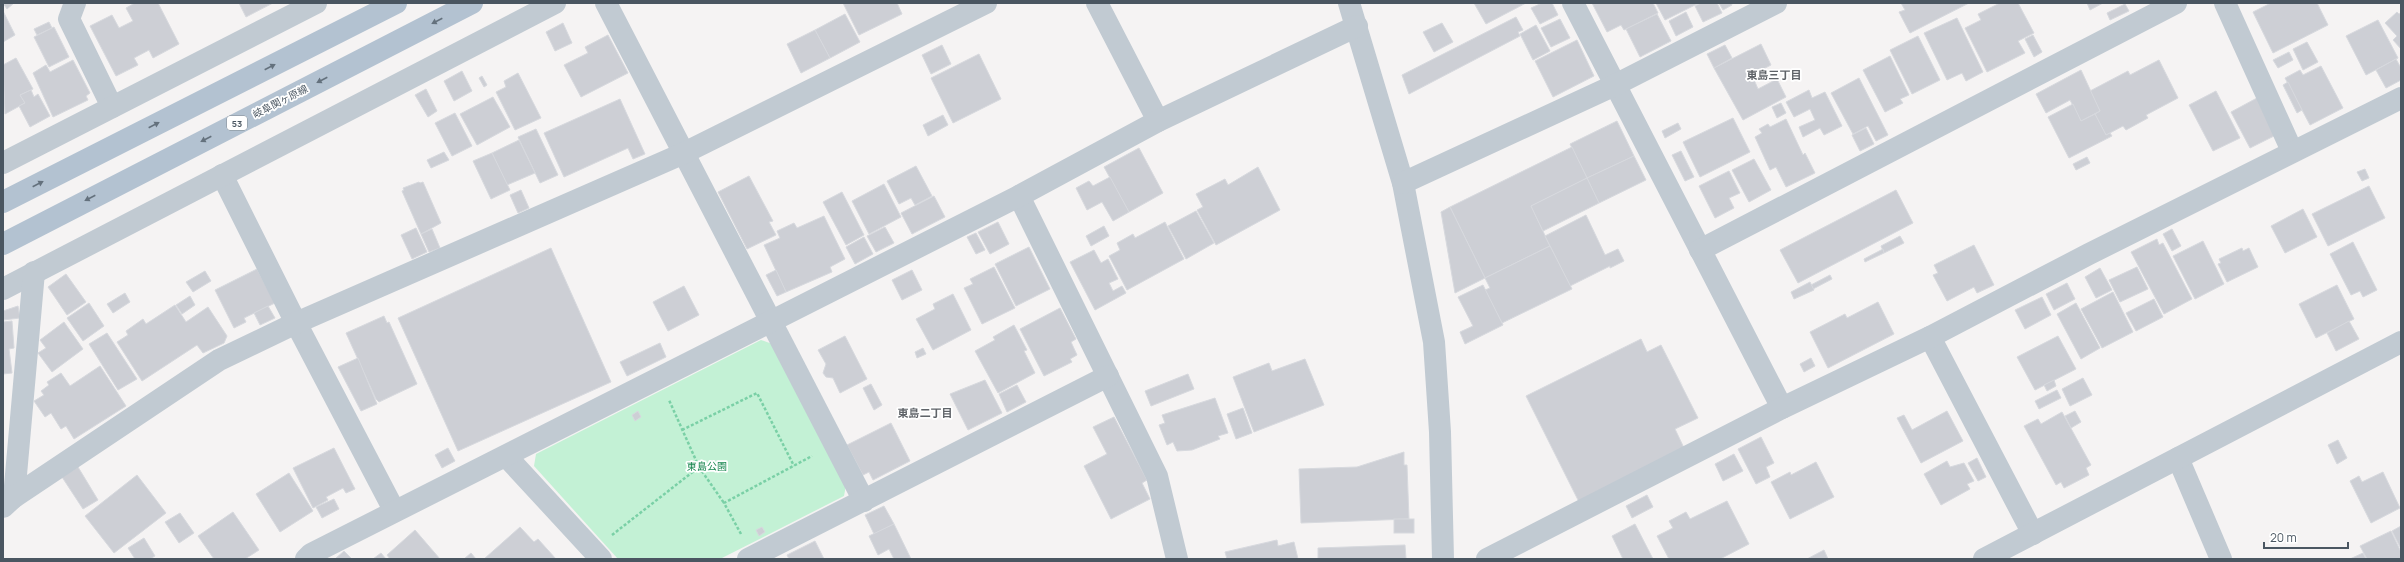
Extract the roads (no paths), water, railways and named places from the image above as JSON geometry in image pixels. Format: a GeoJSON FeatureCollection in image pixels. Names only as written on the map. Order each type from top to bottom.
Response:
{"type":"FeatureCollection","features":[{"type":"Feature","properties":{"kind":"main road"},"geometry":{"type":"LineString","coordinates":[[3,202],[396,3]]}},
{"type":"Feature","properties":{"kind":"main road","name":"岐阜関ヶ原線"},"geometry":{"type":"LineString","coordinates":[[3,244],[472,3]]}},
{"type":"Feature","properties":{"kind":"street"},"geometry":{"type":"LineString","coordinates":[[75,3],[69,19],[112,107]]}},
{"type":"Feature","properties":{"kind":"street"},"geometry":{"type":"LineString","coordinates":[[3,163],[316,3]]}},
{"type":"Feature","properties":{"kind":"street"},"geometry":{"type":"LineString","coordinates":[[3,289],[555,3]]}},
{"type":"Feature","properties":{"kind":"street"},"geometry":{"type":"LineString","coordinates":[[606,3],[682,154],[864,501]]}},
{"type":"Feature","properties":{"kind":"street"},"geometry":{"type":"LineString","coordinates":[[8,502],[219,360],[296,323],[682,154],[986,3]]}},
{"type":"Feature","properties":{"kind":"street"},"geometry":{"type":"LineString","coordinates":[[1097,3],[1158,121]]}},
{"type":"Feature","properties":{"kind":"street"},"geometry":{"type":"LineString","coordinates":[[1349,3],[1358,26],[1403,183],[1434,342],[1440,432],[1444,559]]}},
{"type":"Feature","properties":{"kind":"street"},"geometry":{"type":"LineString","coordinates":[[1573,3],[1782,408]]}},
{"type":"Feature","properties":{"kind":"street"},"geometry":{"type":"LineString","coordinates":[[1403,183],[1615,85],[1776,3]]}},
{"type":"Feature","properties":{"kind":"street"},"geometry":{"type":"LineString","coordinates":[[1700,250],[2176,3]]}},
{"type":"Feature","properties":{"kind":"street"},"geometry":{"type":"LineString","coordinates":[[2225,3],[2292,151]]}},
{"type":"Feature","properties":{"kind":"street"},"geometry":{"type":"LineString","coordinates":[[306,559],[311,554],[394,510],[506,456],[769,320],[1019,196],[1158,121],[1358,26]]}},
{"type":"Feature","properties":{"kind":"street"},"geometry":{"type":"LineString","coordinates":[[1487,559],[1782,408],[1930,337],[2292,151],[2401,98]]}},
{"type":"Feature","properties":{"kind":"street"},"geometry":{"type":"LineString","coordinates":[[222,175],[296,323],[394,510]]}},
{"type":"Feature","properties":{"kind":"street"},"geometry":{"type":"LineString","coordinates":[[1019,196],[1157,476],[1177,559]]}},
{"type":"Feature","properties":{"kind":"street"},"geometry":{"type":"LineString","coordinates":[[8,502],[34,272]]}},
{"type":"Feature","properties":{"kind":"street"},"geometry":{"type":"LineString","coordinates":[[1930,337],[2032,534]]}},
{"type":"Feature","properties":{"kind":"street"},"geometry":{"type":"LineString","coordinates":[[1984,559],[2401,342]]}},
{"type":"Feature","properties":{"kind":"street"},"geometry":{"type":"LineString","coordinates":[[751,558],[1108,376]]}},
{"type":"Feature","properties":{"kind":"street"},"geometry":{"type":"LineString","coordinates":[[506,456],[597,554]]}},
{"type":"Feature","properties":{"kind":"street"},"geometry":{"type":"LineString","coordinates":[[2178,458],[2221,559]]}},
{"type":"Feature","properties":{"kind":"district","name":"東島三丁目"},"geometry":{"type":"Point","coordinates":[1774,74]}},
{"type":"Feature","properties":{"kind":"district","name":"東島二丁目"},"geometry":{"type":"Point","coordinates":[925,412]}},
{"type":"Feature","properties":{"kind":"park label","name":"東島公園"},"geometry":{"type":"Point","coordinates":[707,466]}}]}
